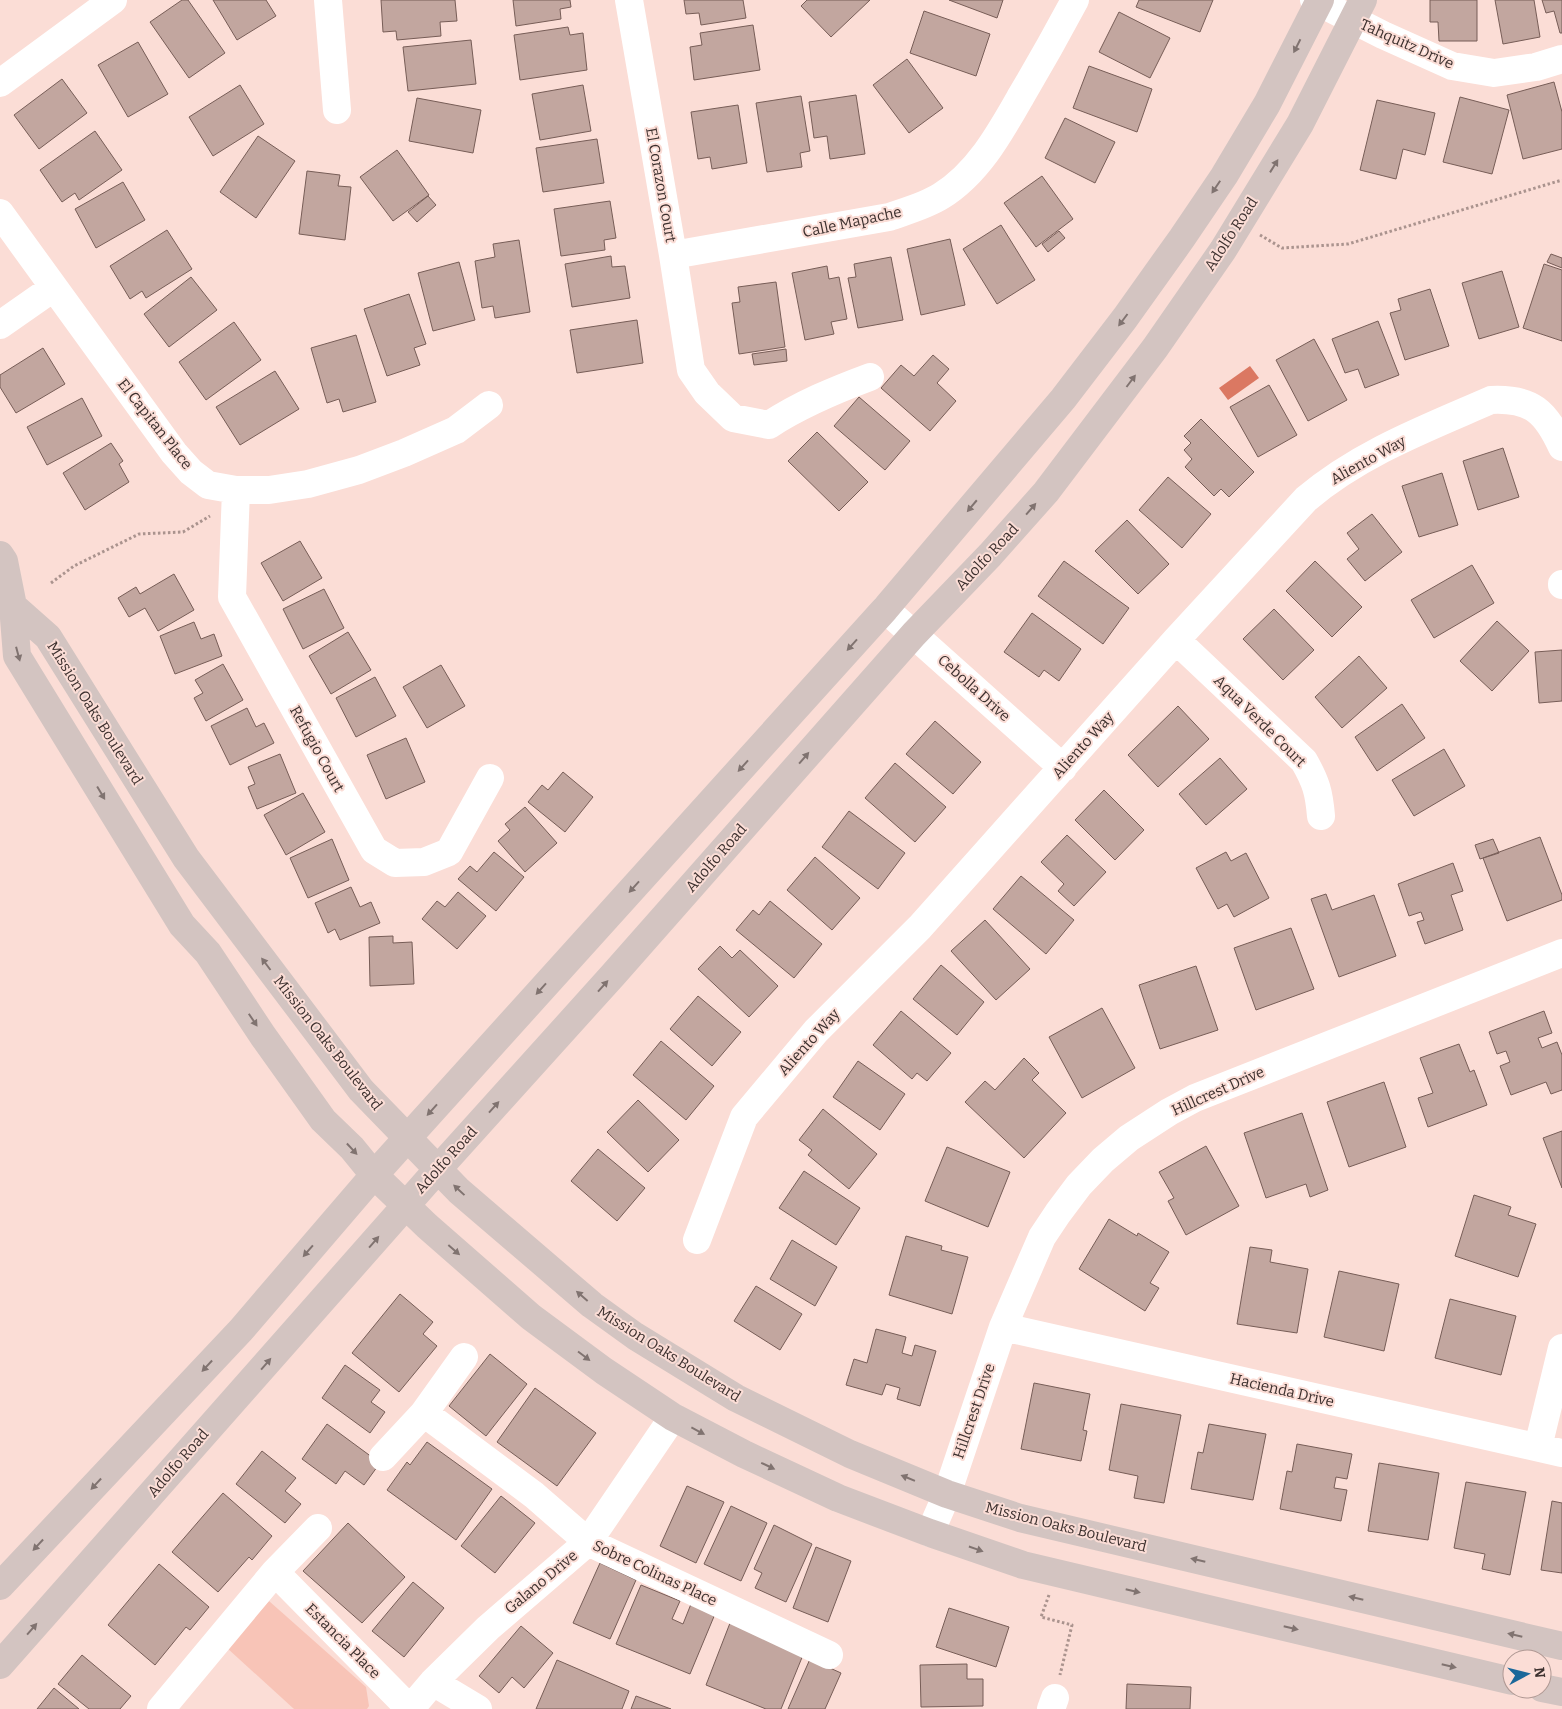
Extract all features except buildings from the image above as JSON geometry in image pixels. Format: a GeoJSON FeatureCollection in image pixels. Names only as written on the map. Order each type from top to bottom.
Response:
{"type":"FeatureCollection","features":[{"type":"Feature","properties":{"kind":"main road"},"geometry":{"type":"LineString","coordinates":[[0,1586],[240,1330],[374,1174],[885,609],[1063,398],[1125,318],[1224,176],[1267,104],[1318,1]]}},
{"type":"Feature","properties":{"kind":"main road","name":"Adolfo Road"},"geometry":{"type":"LineString","coordinates":[[0,1665],[914,634],[990,555],[1046,492],[1155,348],[1223,250],[1300,124],[1358,10]]}},
{"type":"Feature","properties":{"kind":"main road"},"geometry":{"type":"LineString","coordinates":[[0,555],[4,561],[7,603],[17,656],[182,925],[208,953],[263,1036],[323,1120],[352,1148],[405,1206],[531,1317],[604,1371],[673,1417],[744,1454],[838,1498],[930,1533],[1023,1565],[1502,1678]]}},
{"type":"Feature","properties":{"kind":"main road","name":"Mission Oaks Boulevard"},"geometry":{"type":"LineString","coordinates":[[7,603],[48,637],[186,858],[361,1090],[459,1192],[592,1305],[635,1336],[736,1398],[850,1454],[947,1494],[1020,1518],[1562,1646]]}},
{"type":"Feature","properties":{"kind":"street"},"geometry":{"type":"LineString","coordinates":[[0,83],[113,0]]}},
{"type":"Feature","properties":{"kind":"street"},"geometry":{"type":"LineString","coordinates":[[328,0],[337,110]]}},
{"type":"Feature","properties":{"kind":"street","name":"El Corazon Court"},"geometry":{"type":"LineString","coordinates":[[629,0],[691,370],[706,393],[733,418],[770,426],[791,410],[831,391],[870,376]]}},
{"type":"Feature","properties":{"kind":"street","name":"Calle Mapache"},"geometry":{"type":"LineString","coordinates":[[673,255],[889,217],[917,208],[942,195],[972,171],[999,134],[1045,56],[1075,0]]}},
{"type":"Feature","properties":{"kind":"street","name":"Tahquitz Drive"},"geometry":{"type":"LineString","coordinates":[[1318,1],[1358,10],[1383,35],[1452,66],[1494,73],[1536,67],[1562,59]]}},
{"type":"Feature","properties":{"kind":"street","name":"El Capitan Place"},"geometry":{"type":"LineString","coordinates":[[0,213],[174,453],[191,472],[236,503],[270,490],[299,486],[359,470],[404,453],[456,430],[489,405]]}},
{"type":"Feature","properties":{"kind":"street"},"geometry":{"type":"LineString","coordinates":[[0,325],[53,288]]}},
{"type":"Feature","properties":{"kind":"street","name":"Aliento Way"},"geometry":{"type":"LineString","coordinates":[[697,1240],[744,1117],[816,1031],[920,927],[1176,640],[1306,499],[1342,472],[1388,446],[1491,400],[1508,399],[1526,404],[1541,413],[1553,427],[1562,447]]}},
{"type":"Feature","properties":{"kind":"street","name":"Refugio Court"},"geometry":{"type":"LineString","coordinates":[[236,503],[232,597],[374,850],[395,863],[424,862],[449,852],[490,778]]}},
{"type":"Feature","properties":{"kind":"street","name":"Cebolla Drive"},"geometry":{"type":"LineString","coordinates":[[885,609],[1063,768]]}},
{"type":"Feature","properties":{"kind":"street","name":"Aqua Verde Court"},"geometry":{"type":"LineString","coordinates":[[1176,640],[1304,762],[1313,776],[1319,792],[1321,816]]}},
{"type":"Feature","properties":{"kind":"street","name":"Hillcrest Drive"},"geometry":{"type":"LineString","coordinates":[[930,1533],[947,1494],[1003,1326],[1042,1237],[1079,1185],[1103,1160],[1129,1138],[1195,1098],[1562,953]]}},
{"type":"Feature","properties":{"kind":"street","name":"Hacienda Drive"},"geometry":{"type":"LineString","coordinates":[[1003,1326],[1550,1450]]}},
{"type":"Feature","properties":{"kind":"street"},"geometry":{"type":"LineString","coordinates":[[1550,1450],[1562,1348]]}},
{"type":"Feature","properties":{"kind":"street"},"geometry":{"type":"LineString","coordinates":[[383,1457],[424,1413],[464,1356]]}},
{"type":"Feature","properties":{"kind":"street","name":"Sobre Colinas Place"},"geometry":{"type":"LineString","coordinates":[[424,1413],[534,1495],[588,1542],[829,1655]]}},
{"type":"Feature","properties":{"kind":"street","name":"Galano Drive"},"geometry":{"type":"LineString","coordinates":[[410,1709],[488,1628],[588,1542],[673,1417]]}},
{"type":"Feature","properties":{"kind":"street"},"geometry":{"type":"LineString","coordinates":[[161,1709],[275,1572],[318,1528]]}},
{"type":"Feature","properties":{"kind":"street","name":"Estancia Place"},"geometry":{"type":"LineString","coordinates":[[275,1572],[410,1709]]}},
{"type":"Feature","properties":{"kind":"street"},"geometry":{"type":"LineString","coordinates":[[434,1682],[478,1709]]}},
{"type":"Feature","properties":{"kind":"path"},"geometry":{"type":"LineString","coordinates":[[1259,235],[1282,248],[1348,244],[1562,180]]}},
{"type":"Feature","properties":{"kind":"path"},"geometry":{"type":"LineString","coordinates":[[51,583],[74,566],[139,534],[184,532],[236,503]]}},
{"type":"Feature","properties":{"kind":"path"},"geometry":{"type":"LineString","coordinates":[[1049,1595],[1041,1617],[1072,1625],[1053,1703]]}},
{"type":"Feature","properties":{"kind":"shaded area"},"geometry":{"type":"Polygon","coordinates":[[[1250,366],[1259,378],[1228,400],[1219,388],[1250,366]]]}},
{"type":"Feature","properties":{"kind":"shaded area"},"geometry":{"type":"Polygon","coordinates":[[[269,1601],[366,1687],[369,1706],[367,1709],[294,1709],[227,1648],[269,1601]]]}}]}
